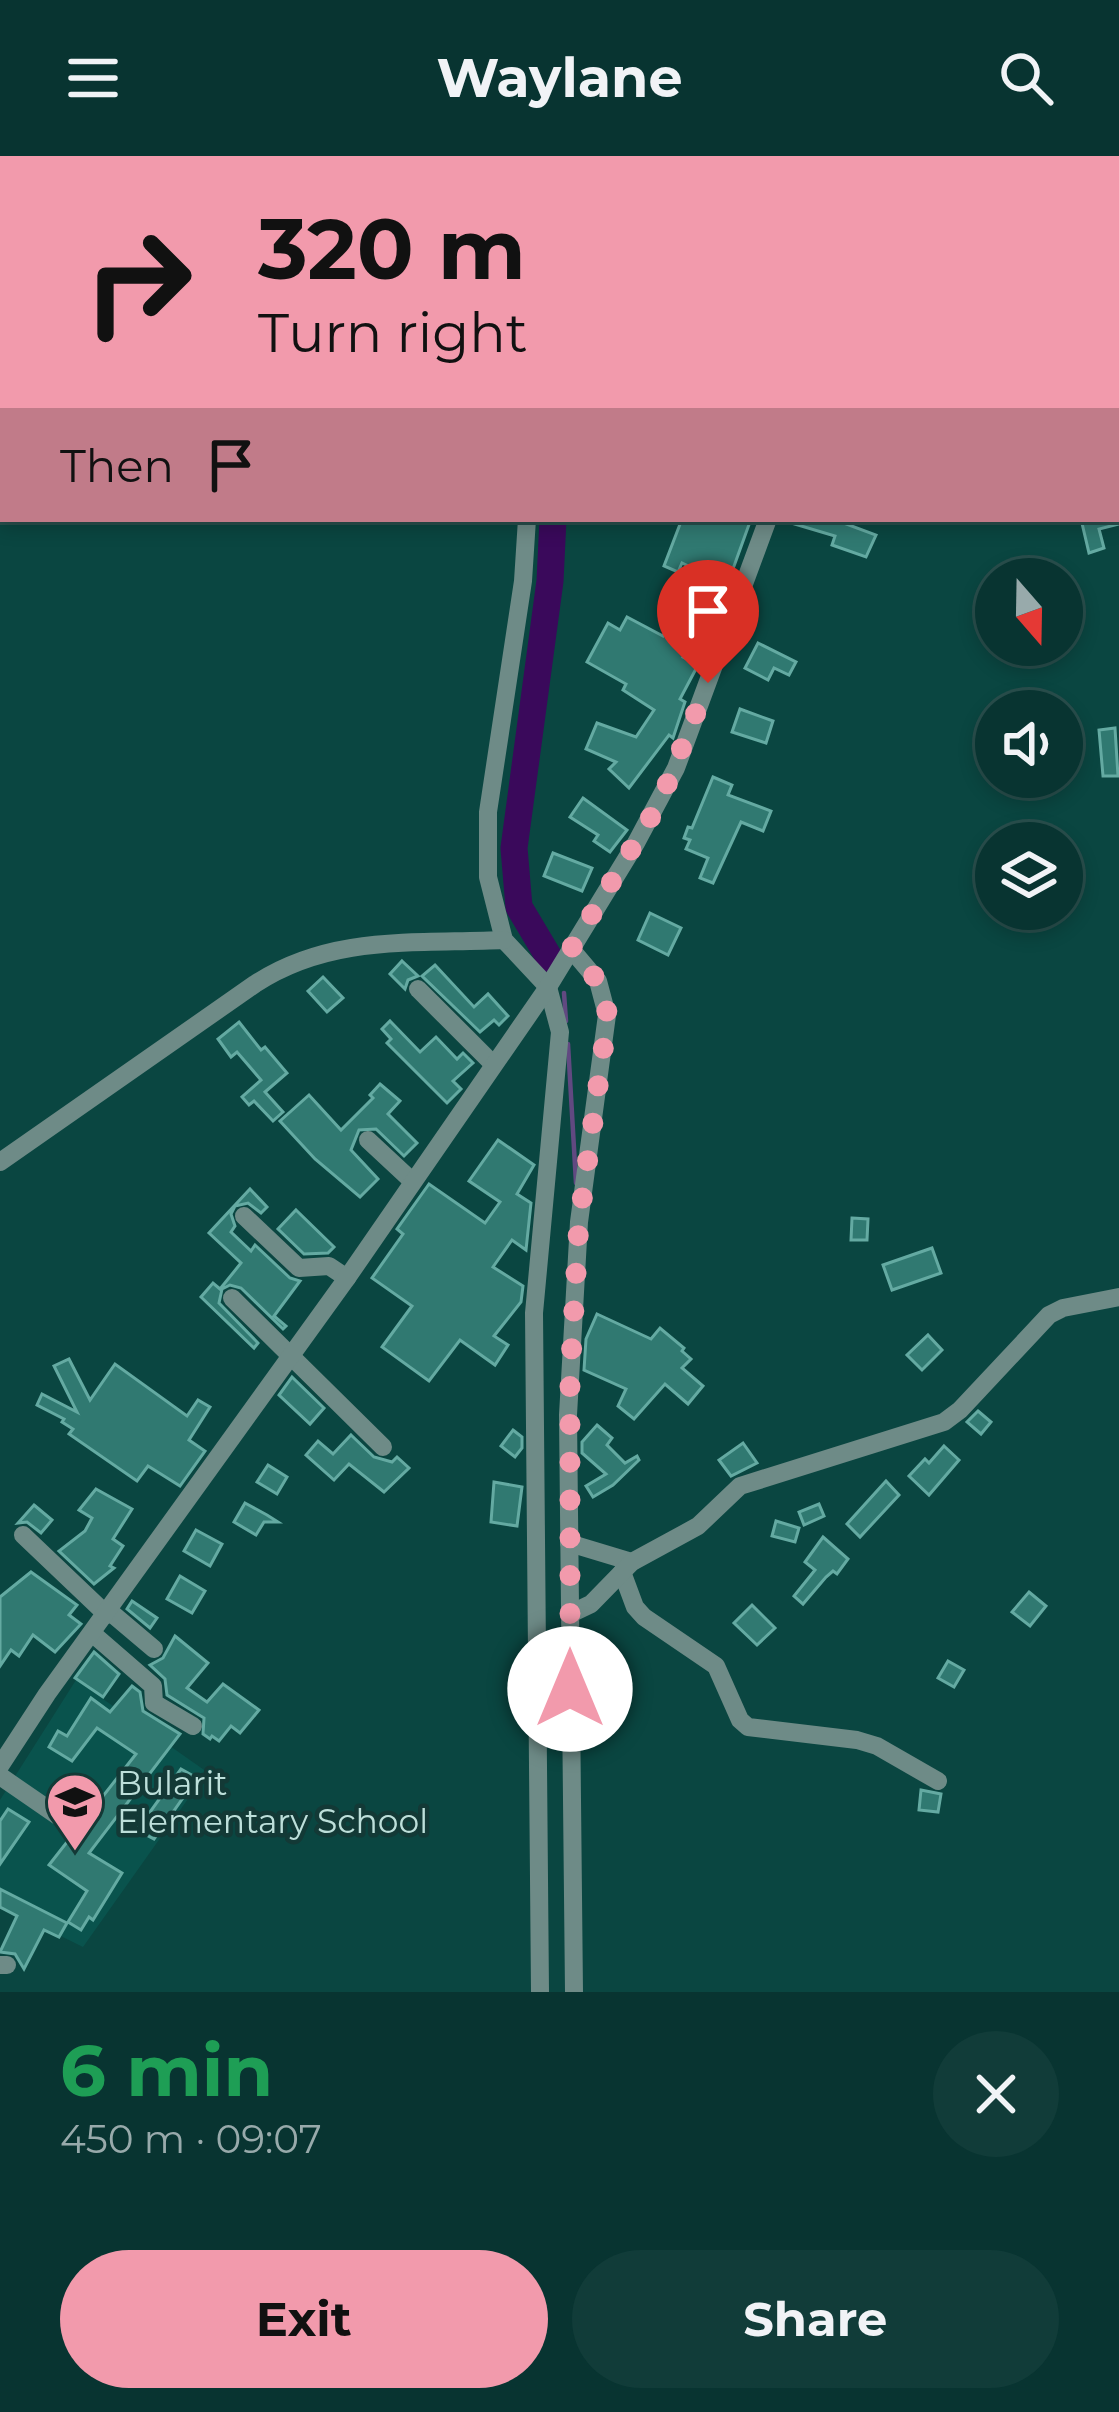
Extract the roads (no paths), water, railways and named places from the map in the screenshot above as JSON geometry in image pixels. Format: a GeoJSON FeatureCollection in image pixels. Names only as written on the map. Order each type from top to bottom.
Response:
{"type":"FeatureCollection","features":[{"type":"Feature","properties":{"kind":"street"},"geometry":{"type":"LineString","coordinates":[[527,522],[523,581],[488,812],[488,877],[504,940],[548,986],[560,1032],[534,1298],[539,1992]]}},
{"type":"Feature","properties":{"kind":"street"},"geometry":{"type":"LineString","coordinates":[[0,1766],[347,1278],[548,986],[636,844],[676,768],[766,522]]}},
{"type":"Feature","properties":{"kind":"street"},"geometry":{"type":"LineString","coordinates":[[0,1162],[296,959],[346,947],[504,940]]}},
{"type":"Feature","properties":{"kind":"street"},"geometry":{"type":"LineString","coordinates":[[571,949],[598,981],[608,1015],[579,1222],[568,1415],[574,1992]]}},
{"type":"Feature","properties":{"kind":"street"},"geometry":{"type":"LineString","coordinates":[[418,989],[493,1064]]}},
{"type":"Feature","properties":{"kind":"street"},"geometry":{"type":"LineString","coordinates":[[368,1140],[412,1180]]}},
{"type":"Feature","properties":{"kind":"street"},"geometry":{"type":"LineString","coordinates":[[244,1216],[299,1268],[329,1266],[347,1278]]}},
{"type":"Feature","properties":{"kind":"street"},"geometry":{"type":"LineString","coordinates":[[570,1614],[591,1604],[627,1567],[689,1533],[740,1486],[944,1423],[1049,1315],[1119,1297]]}},
{"type":"Feature","properties":{"kind":"street"},"geometry":{"type":"LineString","coordinates":[[232,1298],[383,1447]]}},
{"type":"Feature","properties":{"kind":"street"},"geometry":{"type":"LineString","coordinates":[[23,1535],[154,1649]]}},
{"type":"Feature","properties":{"kind":"street"},"geometry":{"type":"LineString","coordinates":[[569,1543],[627,1567]]}},
{"type":"Feature","properties":{"kind":"street"},"geometry":{"type":"LineString","coordinates":[[627,1567],[635,1606],[716,1666],[740,1720],[748,1727],[857,1740],[938,1780]]}},
{"type":"Feature","properties":{"kind":"street"},"geometry":{"type":"LineString","coordinates":[[92,1634],[153,1685],[154,1703],[193,1726]]}},
{"type":"Feature","properties":{"kind":"street"},"geometry":{"type":"LineString","coordinates":[[0,1775],[58,1816]]}},
{"type":"Feature","properties":{"kind":"waterway"},"geometry":{"type":"LineString","coordinates":[[550,959],[519,907],[514,848],[550,581],[553,522]]}},
{"type":"Feature","properties":{"kind":"waterway"},"geometry":{"type":"LineString","coordinates":[[564,993],[566,1021]]}},
{"type":"Feature","properties":{"kind":"waterway"},"geometry":{"type":"LineString","coordinates":[[568,1044],[576,1183]]}},
{"type":"Feature","properties":{"kind":"place","name":"Bularit Elementary School"},"geometry":{"type":"Point","coordinates":[75,1853]}}]}
